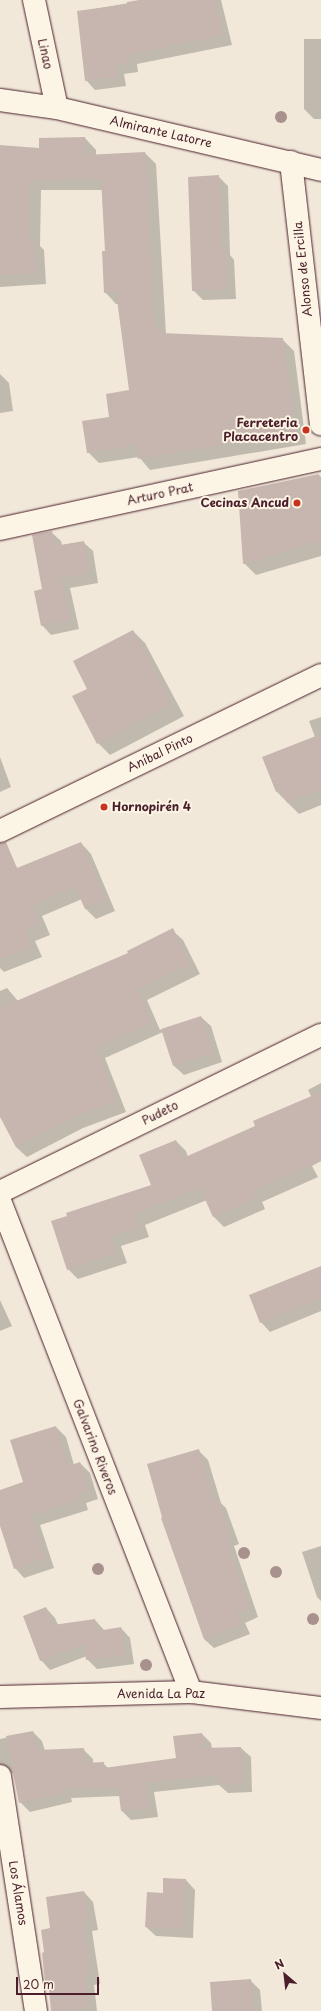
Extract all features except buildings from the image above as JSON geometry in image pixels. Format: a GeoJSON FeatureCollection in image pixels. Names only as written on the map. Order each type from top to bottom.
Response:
{"type":"FeatureCollection","features":[{"type":"Feature","properties":{"kind":"street","name":"Linao"},"geometry":{"type":"LineString","coordinates":[[34,0],[57,108]]}},
{"type":"Feature","properties":{"kind":"street","name":"Almirante Latorre"},"geometry":{"type":"LineString","coordinates":[[0,100],[57,108],[321,170]]}},
{"type":"Feature","properties":{"kind":"street","name":"Alonso de Ercilla"},"geometry":{"type":"LineString","coordinates":[[291,162],[321,424]]}},
{"type":"Feature","properties":{"kind":"street","name":"Arturo Prat"},"geometry":{"type":"LineString","coordinates":[[0,529],[321,459]]}},
{"type":"Feature","properties":{"kind":"street","name":"Aníbal Pinto"},"geometry":{"type":"LineString","coordinates":[[0,831],[321,675]]}},
{"type":"Feature","properties":{"kind":"street","name":"Pudeto"},"geometry":{"type":"LineString","coordinates":[[0,1192],[321,1035]]}},
{"type":"Feature","properties":{"kind":"street","name":"Galvarino Riveros"},"geometry":{"type":"LineString","coordinates":[[0,1201],[191,1692]]}},
{"type":"Feature","properties":{"kind":"street","name":"Avenida La Paz"},"geometry":{"type":"LineString","coordinates":[[0,1697],[191,1692],[320,1712]]}},
{"type":"Feature","properties":{"kind":"street","name":"Los Álamos"},"geometry":{"type":"LineString","coordinates":[[0,1776],[36,2011]]}},
{"type":"Feature","properties":{"kind":"place","name":"Ferreteria Placacentro"},"geometry":{"type":"Point","coordinates":[306,430]}},
{"type":"Feature","properties":{"kind":"place","name":"Cecinas Ancud"},"geometry":{"type":"Point","coordinates":[297,503]}},
{"type":"Feature","properties":{"kind":"place","name":"Hornopirén 4"},"geometry":{"type":"Point","coordinates":[104,807]}}]}
